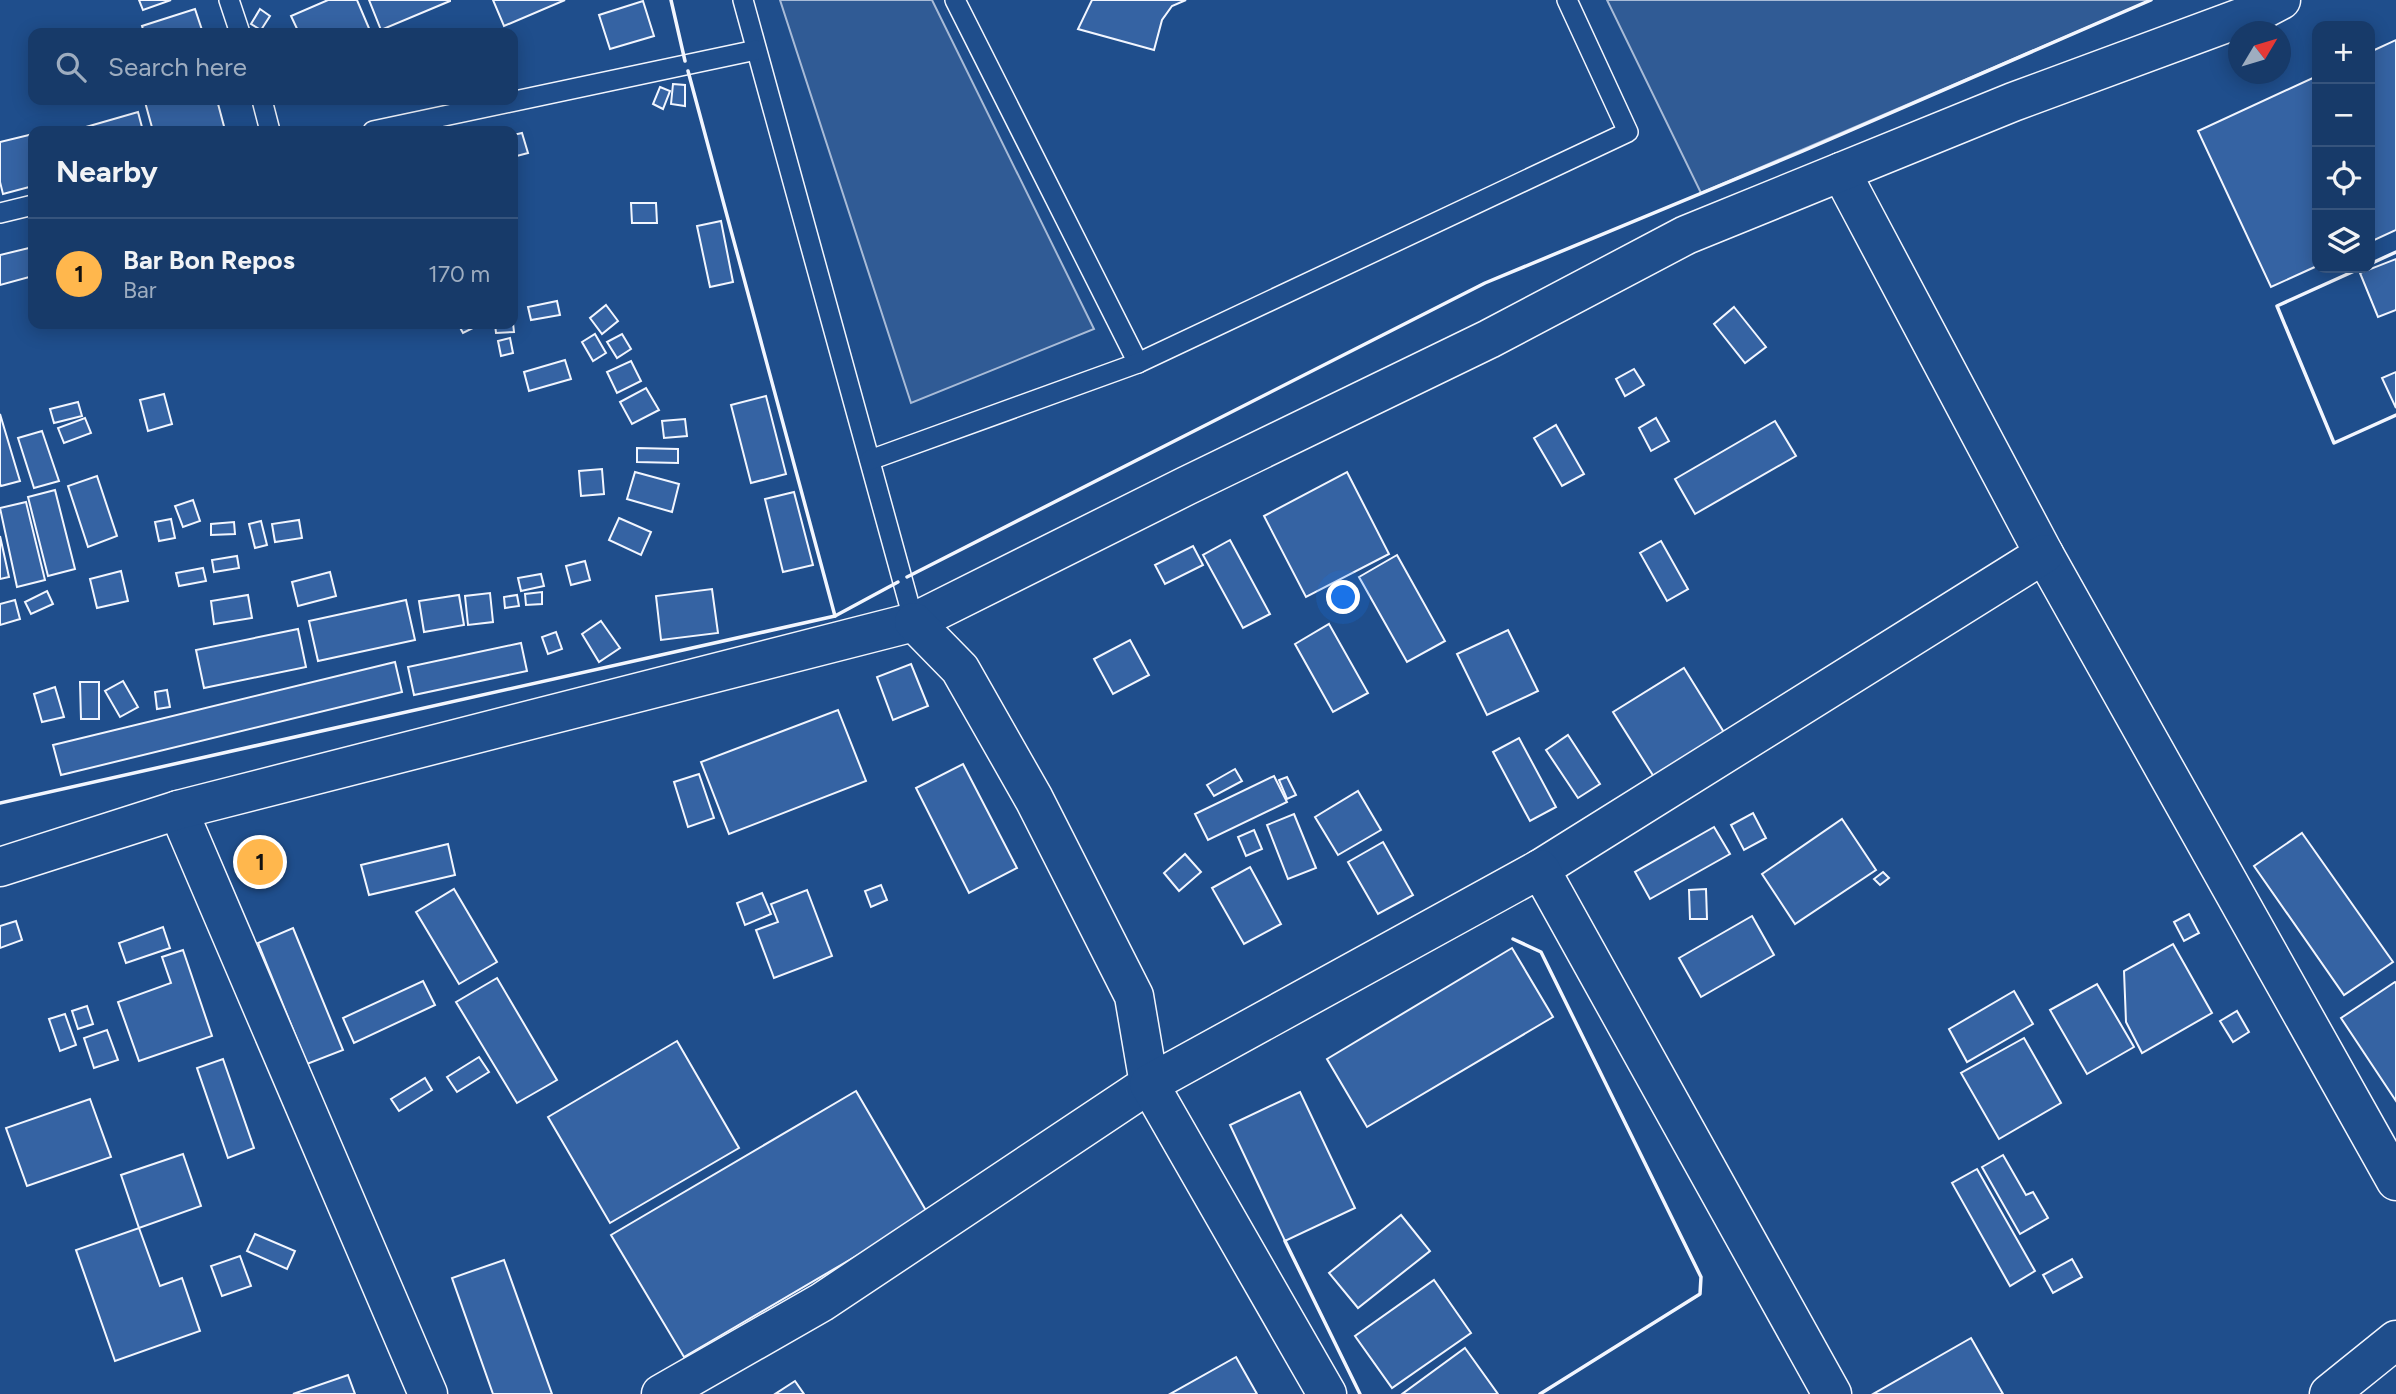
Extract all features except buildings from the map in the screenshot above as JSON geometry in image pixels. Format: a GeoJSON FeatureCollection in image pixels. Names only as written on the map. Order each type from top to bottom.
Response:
{"type":"FeatureCollection","features":[{"type":"Feature","properties":{"kind":"street"},"geometry":{"type":"LineString","coordinates":[[0,867],[178,810],[914,622],[1489,339],[1686,235],[2013,102],[2262,10],[2281,0]]}},
{"type":"Feature","properties":{"kind":"street"},"geometry":{"type":"LineString","coordinates":[[1841,172],[2044,554],[2396,1181]]}},
{"type":"Feature","properties":{"kind":"street"},"geometry":{"type":"LineString","coordinates":[[661,1394],[822,1302],[1149,1084],[1540,869],[2044,554]]}},
{"type":"Feature","properties":{"kind":"street"},"geometry":{"type":"LineString","coordinates":[[914,622],[960,668],[1034,799],[1134,996],[1149,1084],[1326,1394]]}},
{"type":"Feature","properties":{"kind":"street"},"geometry":{"type":"LineString","coordinates":[[178,810],[428,1394]]}},
{"type":"Feature","properties":{"kind":"street"},"geometry":{"type":"LineString","coordinates":[[1540,869],[1832,1394]]}},
{"type":"Feature","properties":{"kind":"street"},"geometry":{"type":"LineString","coordinates":[[2329,1394],[2396,1339]]}},
{"type":"Feature","properties":{"kind":"lane"},"geometry":{"type":"LineString","coordinates":[[229,0],[238,28]]}},
{"type":"Feature","properties":{"kind":"lane"},"geometry":{"type":"LineString","coordinates":[[743,0],[914,622]]}},
{"type":"Feature","properties":{"kind":"lane"},"geometry":{"type":"LineString","coordinates":[[955,0],[1139,363]]}},
{"type":"Feature","properties":{"kind":"lane"},"geometry":{"type":"LineString","coordinates":[[870,460],[1139,363],[1628,132],[1567,0]]}},
{"type":"Feature","properties":{"kind":"lane"},"geometry":{"type":"LineString","coordinates":[[518,100],[756,50]]}},
{"type":"Feature","properties":{"kind":"lane"},"geometry":{"type":"LineString","coordinates":[[263,105],[270,126]]}},
{"type":"Feature","properties":{"kind":"lane"},"geometry":{"type":"LineString","coordinates":[[397,126],[496,105]]}},
{"type":"Feature","properties":{"kind":"lane"},"geometry":{"type":"LineString","coordinates":[[0,213],[28,206]]}},
{"type":"Feature","properties":{"kind":"shaded area"},"geometry":{"type":"Polygon","coordinates":[[[780,0],[932,0],[1094,329],[911,403],[780,0]]]}},
{"type":"Feature","properties":{"kind":"shaded area"},"geometry":{"type":"Polygon","coordinates":[[[1607,0],[2151,0],[1701,193],[1607,0]]]}},
{"type":"Feature","properties":{"kind":"wall"},"geometry":{"type":"LineString","coordinates":[[671,0],[685,61]]}},
{"type":"Feature","properties":{"kind":"wall"},"geometry":{"type":"LineString","coordinates":[[907,577],[1485,283],[1803,151],[2151,0]]}},
{"type":"Feature","properties":{"kind":"wall"},"geometry":{"type":"LineString","coordinates":[[0,803],[835,616],[688,71]]}},
{"type":"Feature","properties":{"kind":"wall"},"geometry":{"type":"LineString","coordinates":[[2375,262],[2396,252]]}},
{"type":"Feature","properties":{"kind":"wall"},"geometry":{"type":"LineString","coordinates":[[2350,273],[2277,306],[2334,443],[2396,415]]}},
{"type":"Feature","properties":{"kind":"wall"},"geometry":{"type":"LineString","coordinates":[[835,616],[898,582]]}},
{"type":"Feature","properties":{"kind":"wall"},"geometry":{"type":"LineString","coordinates":[[1513,939],[1541,952],[1701,1277],[1700,1294],[1540,1394]]}},
{"type":"Feature","properties":{"kind":"wall"},"geometry":{"type":"LineString","coordinates":[[1285,1241],[1360,1394]]}},
{"type":"Feature","properties":{"kind":"place","name":"Bar Bon Repos"},"geometry":{"type":"Point","coordinates":[260,862]}}]}
